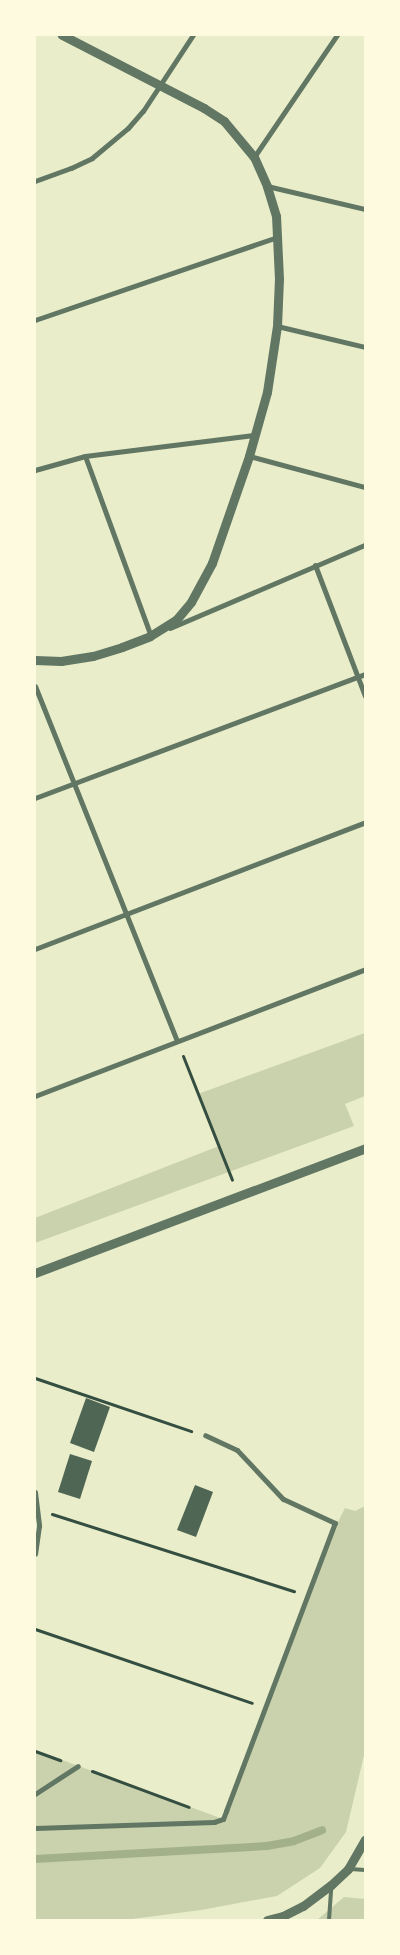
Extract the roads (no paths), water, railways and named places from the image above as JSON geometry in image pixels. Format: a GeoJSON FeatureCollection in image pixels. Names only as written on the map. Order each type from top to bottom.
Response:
{"type":"FeatureCollection","features":[{"type":"Feature","properties":{"kind":"street"},"geometry":{"type":"LineString","coordinates":[[62,35],[160,84],[224,121],[254,156],[267,186],[276,216],[278,237],[277,326],[266,392],[249,456],[212,563],[200,586],[191,602],[176,620],[150,636]]}},
{"type":"Feature","properties":{"kind":"street"},"geometry":{"type":"LineString","coordinates":[[35,181],[71,168],[111,144],[143,110],[193,35]]}},
{"type":"Feature","properties":{"kind":"street"},"geometry":{"type":"LineString","coordinates":[[254,156],[337,35]]}},
{"type":"Feature","properties":{"kind":"street"},"geometry":{"type":"LineString","coordinates":[[267,186],[365,209]]}},
{"type":"Feature","properties":{"kind":"street"},"geometry":{"type":"LineString","coordinates":[[35,320],[278,237]]}},
{"type":"Feature","properties":{"kind":"street"},"geometry":{"type":"LineString","coordinates":[[277,326],[365,347]]}},
{"type":"Feature","properties":{"kind":"street"},"geometry":{"type":"LineString","coordinates":[[35,470],[85,456],[254,435]]}},
{"type":"Feature","properties":{"kind":"street"},"geometry":{"type":"LineString","coordinates":[[85,456],[150,636]]}},
{"type":"Feature","properties":{"kind":"street"},"geometry":{"type":"LineString","coordinates":[[249,456],[365,487]]}},
{"type":"Feature","properties":{"kind":"street"},"geometry":{"type":"LineString","coordinates":[[35,660],[61,661],[93,656],[150,636],[365,545]]}},
{"type":"Feature","properties":{"kind":"street"},"geometry":{"type":"LineString","coordinates":[[315,565],[365,696]]}},
{"type":"Feature","properties":{"kind":"street"},"geometry":{"type":"LineString","coordinates":[[35,798],[365,674]]}},
{"type":"Feature","properties":{"kind":"street"},"geometry":{"type":"LineString","coordinates":[[35,686],[177,1041]]}},
{"type":"Feature","properties":{"kind":"street"},"geometry":{"type":"LineString","coordinates":[[35,949],[365,822]]}},
{"type":"Feature","properties":{"kind":"street"},"geometry":{"type":"LineString","coordinates":[[35,1096],[365,969]]}},
{"type":"Feature","properties":{"kind":"street"},"geometry":{"type":"LineString","coordinates":[[35,1273],[365,1148]]}},
{"type":"Feature","properties":{"kind":"street"},"geometry":{"type":"LineString","coordinates":[[35,1828],[214,1822],[223,1819],[335,1523],[283,1500],[237,1450],[205,1435]]}},
{"type":"Feature","properties":{"kind":"street"},"geometry":{"type":"LineString","coordinates":[[35,1492],[39,1526],[35,1554]]}},
{"type":"Feature","properties":{"kind":"street"},"geometry":{"type":"LineString","coordinates":[[35,1794],[78,1766]]}},
{"type":"Feature","properties":{"kind":"street"},"geometry":{"type":"LineString","coordinates":[[267,1920],[283,1916],[303,1906],[331,1885],[348,1869],[365,1840]]}},
{"type":"Feature","properties":{"kind":"lane"},"geometry":{"type":"LineString","coordinates":[[348,1869],[365,1870]]}},
{"type":"Feature","properties":{"kind":"lane"},"geometry":{"type":"LineString","coordinates":[[329,1920],[331,1885]]}},
{"type":"Feature","properties":{"kind":"waterway"},"geometry":{"type":"LineString","coordinates":[[35,1859],[267,1846],[294,1841],[322,1830]]}}]}
